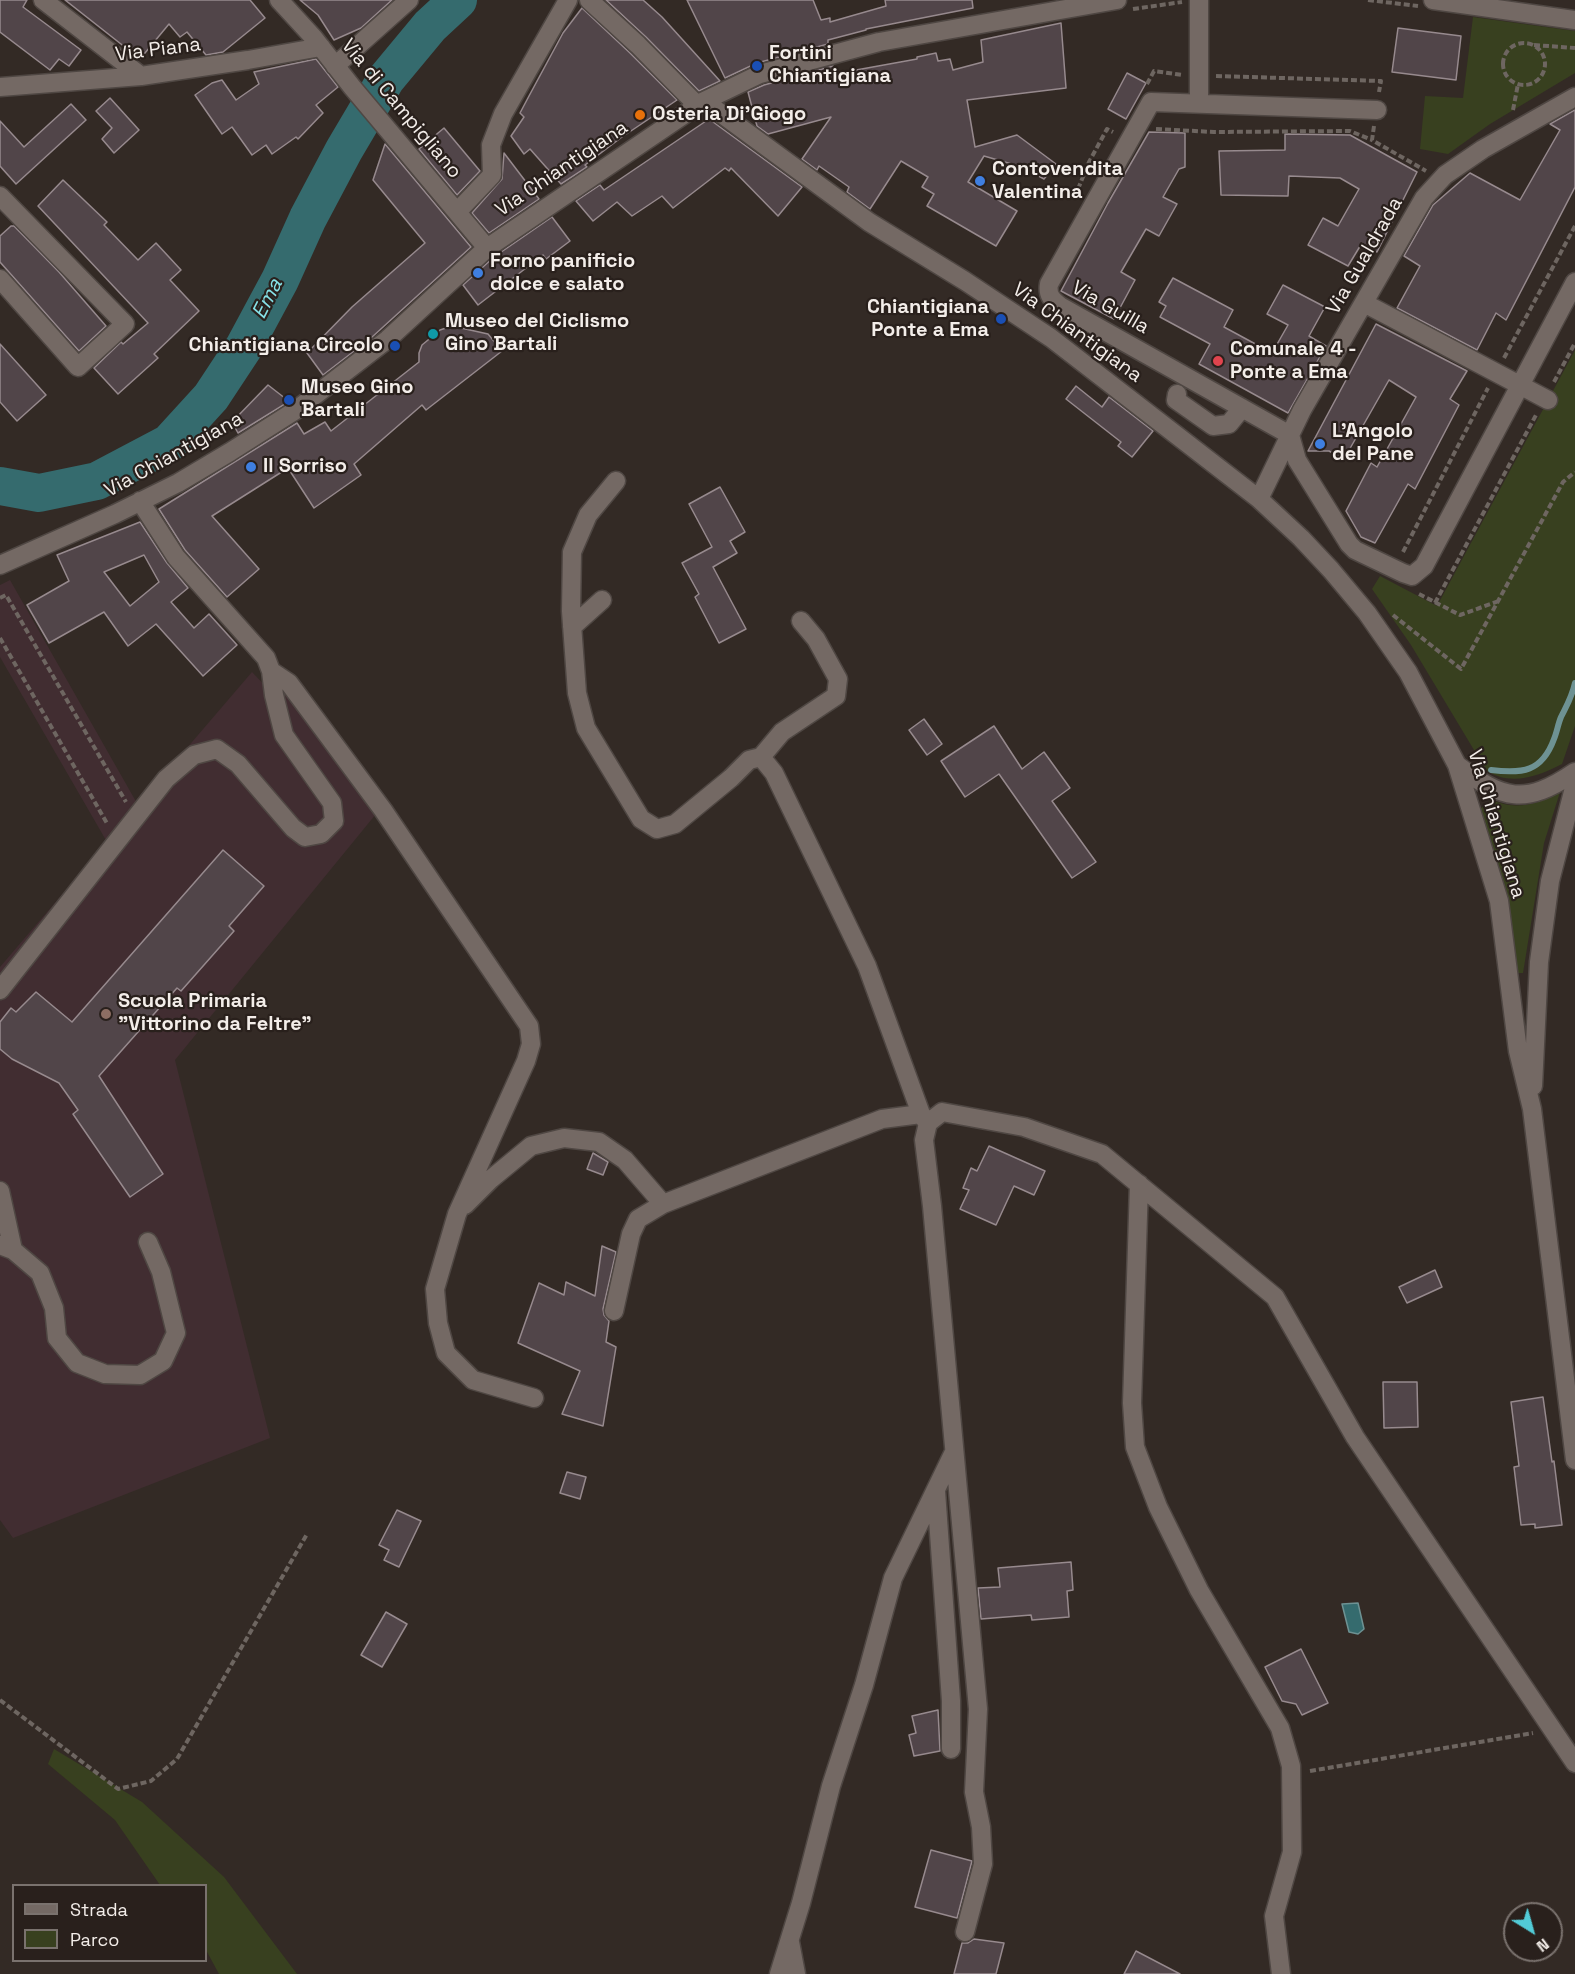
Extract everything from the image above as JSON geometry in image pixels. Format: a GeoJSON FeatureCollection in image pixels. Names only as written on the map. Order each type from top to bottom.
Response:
{"type":"FeatureCollection","features":[{"type":"Feature","properties":{"kind":"street"},"geometry":{"type":"LineString","coordinates":[[43,0],[141,76]]}},
{"type":"Feature","properties":{"kind":"street","name":"Via di Campigliano"},"geometry":{"type":"LineString","coordinates":[[279,0],[321,47],[486,248]]}},
{"type":"Feature","properties":{"kind":"street"},"geometry":{"type":"LineString","coordinates":[[335,66],[410,0]]}},
{"type":"Feature","properties":{"kind":"street"},"geometry":{"type":"LineString","coordinates":[[457,212],[492,175],[491,145],[503,114],[568,0]]}},
{"type":"Feature","properties":{"kind":"street"},"geometry":{"type":"LineString","coordinates":[[589,0],[701,103],[760,74],[879,42],[1117,0]]}},
{"type":"Feature","properties":{"kind":"street"},"geometry":{"type":"LineString","coordinates":[[1199,0],[1199,103]]}},
{"type":"Feature","properties":{"kind":"street"},"geometry":{"type":"LineString","coordinates":[[1433,0],[1575,20]]}},
{"type":"Feature","properties":{"kind":"street","name":"Via Piana"},"geometry":{"type":"LineString","coordinates":[[0,87],[141,76],[321,47]]}},
{"type":"Feature","properties":{"kind":"street","name":"Via Gualdrada"},"geometry":{"type":"LineString","coordinates":[[1259,499],[1290,435],[1424,198],[1446,175],[1484,149],[1575,97]]}},
{"type":"Feature","properties":{"kind":"street","name":"Via Guilla"},"geometry":{"type":"LineString","coordinates":[[1290,435],[1060,306],[1047,292],[1052,278],[1151,102],[1377,110]]}},
{"type":"Feature","properties":{"kind":"street","name":"Via Chiantigiana"},"geometry":{"type":"LineString","coordinates":[[0,566],[178,483],[230,452],[336,381],[388,339],[486,248],[701,103],[868,222],[965,281],[1051,338],[1259,499],[1331,570],[1379,629],[1408,672],[1457,765],[1499,901],[1518,1051],[1532,1109],[1575,1460]]}},
{"type":"Feature","properties":{"kind":"street"},"geometry":{"type":"LineString","coordinates":[[0,279],[78,367],[125,324],[3,208]]}},
{"type":"Feature","properties":{"kind":"street"},"geometry":{"type":"LineString","coordinates":[[1290,435],[1297,460],[1349,544],[1355,550],[1374,560],[1412,576],[1424,566],[1575,282]]}},
{"type":"Feature","properties":{"kind":"street"},"geometry":{"type":"LineString","coordinates":[[1364,303],[1547,399]]}},
{"type":"Feature","properties":{"kind":"street"},"geometry":{"type":"LineString","coordinates":[[1177,394],[1176,400],[1213,426],[1229,424],[1242,408]]}},
{"type":"Feature","properties":{"kind":"street"},"geometry":{"type":"LineString","coordinates":[[616,481],[588,515],[572,552],[572,627],[577,693],[586,728],[641,819],[657,829],[675,824],[731,778],[749,760],[761,758],[782,732],[836,696],[838,679],[816,639],[801,621]]}},
{"type":"Feature","properties":{"kind":"street"},"geometry":{"type":"LineString","coordinates":[[0,990],[166,779],[194,755],[217,749],[238,764],[293,828],[305,837],[321,834],[334,821],[332,803],[284,735],[274,695],[272,671],[266,658],[176,557],[140,501]]}},
{"type":"Feature","properties":{"kind":"street"},"geometry":{"type":"LineString","coordinates":[[572,627],[602,600]]}},
{"type":"Feature","properties":{"kind":"street"},"geometry":{"type":"LineString","coordinates":[[272,671],[290,682],[377,800],[528,1026],[531,1044],[526,1061],[457,1214],[435,1289],[438,1323],[446,1353],[473,1380],[534,1398]]}},
{"type":"Feature","properties":{"kind":"street"},"geometry":{"type":"LineString","coordinates":[[761,758],[774,773],[867,966],[925,1119],[924,1140],[978,1709],[974,1792],[981,1827],[983,1864],[965,1932]]}},
{"type":"Feature","properties":{"kind":"street"},"geometry":{"type":"LineString","coordinates":[[1457,765],[1486,786],[1509,794],[1523,794],[1548,788],[1575,772]]}},
{"type":"Feature","properties":{"kind":"street"},"geometry":{"type":"LineString","coordinates":[[1532,1109],[1540,950],[1550,881],[1575,784]]}},
{"type":"Feature","properties":{"kind":"street"},"geometry":{"type":"LineString","coordinates":[[614,1311],[631,1234],[638,1219],[663,1204],[882,1119],[925,1119],[942,1112],[1024,1127],[1102,1154],[1275,1297],[1355,1437],[1575,1763]]}},
{"type":"Feature","properties":{"kind":"street"},"geometry":{"type":"LineString","coordinates":[[457,1214],[491,1179],[531,1146],[564,1138],[599,1142],[625,1160],[663,1204]]}},
{"type":"Feature","properties":{"kind":"street"},"geometry":{"type":"LineString","coordinates":[[1139,1184],[1132,1402],[1135,1447],[1158,1507],[1199,1590],[1280,1728],[1291,1766],[1292,1852],[1274,1916],[1281,1974]]}},
{"type":"Feature","properties":{"kind":"street"},"geometry":{"type":"LineString","coordinates":[[0,1191],[7,1247],[40,1273],[54,1308],[57,1338],[77,1364],[105,1374],[140,1376],[163,1361],[176,1333],[161,1272],[148,1242]]}},
{"type":"Feature","properties":{"kind":"street"},"geometry":{"type":"LineString","coordinates":[[779,1974],[801,1903],[831,1786],[864,1684],[893,1578],[954,1452]]}},
{"type":"Feature","properties":{"kind":"street"},"geometry":{"type":"LineString","coordinates":[[936,1489],[951,1701],[951,1749]]}},
{"type":"Feature","properties":{"kind":"street"},"geometry":{"type":"LineString","coordinates":[[789,1940],[796,1974]]}},
{"type":"Feature","properties":{"kind":"path"},"geometry":{"type":"LineString","coordinates":[[1533,45],[1543,55],[1544,68],[1538,80],[1532,83],[1512,82],[1503,71],[1504,57],[1508,51],[1519,44],[1533,45],[1575,48]]}},
{"type":"Feature","properties":{"kind":"path"},"geometry":{"type":"LineString","coordinates":[[1215,76],[1380,81],[1372,140]]}},
{"type":"Feature","properties":{"kind":"path"},"geometry":{"type":"LineString","coordinates":[[1513,112],[1518,84]]}},
{"type":"Feature","properties":{"kind":"path"},"geometry":{"type":"LineString","coordinates":[[1148,128],[1214,132],[1350,131],[1372,140],[1428,172]]}},
{"type":"Feature","properties":{"kind":"path"},"geometry":{"type":"LineString","coordinates":[[1399,559],[1575,226]]}},
{"type":"Feature","properties":{"kind":"path"},"geometry":{"type":"LineString","coordinates":[[1435,603],[1547,399],[1575,343]]}},
{"type":"Feature","properties":{"kind":"path"},"geometry":{"type":"LineString","coordinates":[[1386,611],[1461,669],[1563,482],[1575,472]]}},
{"type":"Feature","properties":{"kind":"path"},"geometry":{"type":"LineString","coordinates":[[1416,593],[1460,615],[1500,601]]}},
{"type":"Feature","properties":{"kind":"path"},"geometry":{"type":"LineString","coordinates":[[0,598],[6,595],[135,818]]}},
{"type":"Feature","properties":{"kind":"path"},"geometry":{"type":"LineString","coordinates":[[0,638],[117,841]]}},
{"type":"Feature","properties":{"kind":"path"},"geometry":{"type":"LineString","coordinates":[[0,1700],[117,1789],[151,1781],[177,1759],[308,1534]]}},
{"type":"Feature","properties":{"kind":"path"},"geometry":{"type":"LineString","coordinates":[[1291,1774],[1553,1730]]}},
{"type":"Feature","properties":{"kind":"shaded area","name":"Scuola Primaria \"Vittorino da Feltre\""},"geometry":{"type":"Polygon","coordinates":[[[10,580],[138,805],[252,672],[274,695],[288,695],[376,814],[175,1060],[270,1438],[13,1538],[0,1520],[0,967],[107,842],[0,657],[0,585],[10,580]]]}},
{"type":"Feature","properties":{"kind":"green space"},"geometry":{"type":"Polygon","coordinates":[[[1473,17],[1575,31],[1575,73],[1490,124],[1448,154],[1420,149],[1425,96],[1463,98],[1473,17]]]}},
{"type":"Feature","properties":{"kind":"green space"},"geometry":{"type":"Polygon","coordinates":[[[1575,350],[1575,726],[1562,764],[1534,776],[1505,778],[1486,770],[1411,645],[1372,589],[1380,576],[1437,606],[1575,350]]]}},
{"type":"Feature","properties":{"kind":"green space"},"geometry":{"type":"Polygon","coordinates":[[[1560,792],[1544,843],[1523,973],[1517,973],[1503,892],[1481,808],[1490,801],[1509,805],[1529,804],[1542,801],[1560,792]]]}},
{"type":"Feature","properties":{"kind":"green space"},"geometry":{"type":"Polygon","coordinates":[[[54,1749],[142,1802],[224,1877],[297,1974],[219,1974],[207,1952],[207,1884],[159,1884],[115,1820],[48,1764],[54,1749]]]}},
{"type":"Feature","properties":{"kind":"water"},"geometry":{"type":"Polygon","coordinates":[[[1358,1603],[1364,1629],[1358,1634],[1349,1632],[1342,1604],[1358,1603]]]}},
{"type":"Feature","properties":{"kind":"building"},"geometry":{"type":"Polygon","coordinates":[[[0,0],[27,0],[23,7],[81,50],[69,66],[59,59],[50,70],[0,32],[0,0]]]}},
{"type":"Feature","properties":{"kind":"building"},"geometry":{"type":"Polygon","coordinates":[[[65,0],[250,0],[265,18],[223,52],[206,55],[187,32],[180,37],[169,24],[140,59],[65,0]]]}},
{"type":"Feature","properties":{"kind":"building"},"geometry":{"type":"Polygon","coordinates":[[[300,0],[392,0],[361,28],[334,40],[318,15],[300,0]]]}},
{"type":"Feature","properties":{"kind":"building"},"geometry":{"type":"Polygon","coordinates":[[[606,0],[643,0],[662,17],[720,81],[699,91],[606,0]]]}},
{"type":"Feature","properties":{"kind":"building"},"geometry":{"type":"Polygon","coordinates":[[[687,0],[813,0],[821,20],[830,18],[830,22],[886,6],[885,0],[972,0],[973,8],[866,29],[828,40],[828,44],[757,63],[725,78],[687,0]]]}},
{"type":"Feature","properties":{"kind":"building"},"geometry":{"type":"Polygon","coordinates":[[[582,8],[677,100],[622,137],[585,165],[587,167],[561,184],[530,149],[524,154],[511,136],[524,117],[520,113],[563,33],[582,8]]]}},
{"type":"Feature","properties":{"kind":"building"},"geometry":{"type":"Polygon","coordinates":[[[1061,23],[1066,88],[967,100],[975,147],[1017,135],[1056,164],[1044,179],[1022,167],[984,156],[968,182],[1017,211],[996,246],[927,206],[934,194],[922,187],[928,177],[901,161],[870,209],[847,192],[849,187],[819,166],[817,170],[802,159],[831,117],[768,134],[757,126],[748,92],[764,85],[833,66],[834,74],[917,59],[917,57],[936,53],[938,61],[950,59],[953,70],[983,62],[981,40],[1061,23]]]}},
{"type":"Feature","properties":{"kind":"building"},"geometry":{"type":"Polygon","coordinates":[[[1398,28],[1461,36],[1456,80],[1392,72],[1398,28]]]}},
{"type":"Feature","properties":{"kind":"building"},"geometry":{"type":"Polygon","coordinates":[[[316,59],[338,87],[316,105],[323,113],[298,139],[296,137],[272,154],[266,145],[252,155],[232,127],[222,134],[195,95],[212,83],[222,80],[236,100],[259,84],[254,72],[316,59]]]}},
{"type":"Feature","properties":{"kind":"building"},"geometry":{"type":"Polygon","coordinates":[[[1127,73],[1146,83],[1126,119],[1108,109],[1127,73]]]}},
{"type":"Feature","properties":{"kind":"building"},"geometry":{"type":"Polygon","coordinates":[[[110,98],[139,130],[114,153],[102,139],[112,128],[96,111],[110,98]]]}},
{"type":"Feature","properties":{"kind":"building"},"geometry":{"type":"Polygon","coordinates":[[[71,104],[86,120],[16,184],[0,166],[0,121],[24,147],[71,104]]]}},
{"type":"Feature","properties":{"kind":"building"},"geometry":{"type":"Polygon","coordinates":[[[1575,110],[1575,187],[1506,320],[1496,313],[1477,350],[1397,308],[1420,266],[1404,256],[1433,205],[1470,173],[1520,200],[1560,130],[1550,124],[1575,110]]]}},
{"type":"Feature","properties":{"kind":"building"},"geometry":{"type":"Polygon","coordinates":[[[709,119],[802,187],[778,216],[731,168],[729,171],[725,168],[673,208],[662,196],[632,216],[617,202],[593,221],[576,201],[600,185],[604,190],[709,119]]]}},
{"type":"Feature","properties":{"kind":"building"},"geometry":{"type":"Polygon","coordinates":[[[444,128],[480,171],[457,195],[419,149],[444,128]]]}},
{"type":"Feature","properties":{"kind":"building"},"geometry":{"type":"Polygon","coordinates":[[[1149,132],[1185,133],[1185,167],[1179,169],[1163,197],[1177,204],[1159,236],[1146,229],[1121,272],[1135,280],[1114,319],[1061,291],[1149,132]]]}},
{"type":"Feature","properties":{"kind":"building"},"geometry":{"type":"Polygon","coordinates":[[[1285,134],[1350,135],[1417,172],[1377,252],[1362,243],[1348,266],[1308,245],[1323,218],[1338,226],[1359,189],[1340,178],[1289,176],[1288,196],[1221,195],[1219,151],[1285,150],[1285,134]]]}},
{"type":"Feature","properties":{"kind":"building"},"geometry":{"type":"Polygon","coordinates":[[[385,144],[471,247],[371,338],[323,375],[307,353],[352,307],[425,243],[373,180],[385,144]]]}},
{"type":"Feature","properties":{"kind":"building"},"geometry":{"type":"Polygon","coordinates":[[[504,153],[539,199],[489,233],[472,213],[502,179],[504,153]]]}},
{"type":"Feature","properties":{"kind":"building"},"geometry":{"type":"Polygon","coordinates":[[[63,180],[107,222],[104,225],[138,260],[156,243],[181,270],[170,280],[199,311],[154,354],[158,358],[118,394],[94,368],[121,342],[123,344],[148,323],[38,206],[63,180]]]}},
{"type":"Feature","properties":{"kind":"building"},"geometry":{"type":"Polygon","coordinates":[[[552,217],[570,241],[546,259],[543,255],[478,305],[463,285],[494,257],[552,217]]]}},
{"type":"Feature","properties":{"kind":"building"},"geometry":{"type":"Polygon","coordinates":[[[14,226],[59,272],[106,326],[79,351],[0,262],[0,236],[14,226]]]}},
{"type":"Feature","properties":{"kind":"building"},"geometry":{"type":"Polygon","coordinates":[[[1173,278],[1233,310],[1224,327],[1272,353],[1288,325],[1267,314],[1283,285],[1325,307],[1309,336],[1326,346],[1288,413],[1199,364],[1210,344],[1160,317],[1166,306],[1159,302],[1173,278]]]}},
{"type":"Feature","properties":{"kind":"building"},"geometry":{"type":"Polygon","coordinates":[[[1376,324],[1467,371],[1450,399],[1459,405],[1415,489],[1408,484],[1375,543],[1361,537],[1346,511],[1371,463],[1377,467],[1416,397],[1389,380],[1344,459],[1329,451],[1308,451],[1376,324]]]}},
{"type":"Feature","properties":{"kind":"building"},"geometry":{"type":"Polygon","coordinates":[[[452,326],[488,334],[502,351],[426,410],[422,405],[354,464],[361,475],[314,508],[288,468],[212,516],[259,569],[227,597],[185,550],[159,509],[297,423],[304,434],[325,422],[331,431],[419,362],[422,345],[440,330],[452,326]]]}},
{"type":"Feature","properties":{"kind":"building"},"geometry":{"type":"Polygon","coordinates":[[[0,344],[46,395],[17,421],[0,402],[0,344]]]}},
{"type":"Feature","properties":{"kind":"building"},"geometry":{"type":"Polygon","coordinates":[[[268,385],[286,399],[285,404],[238,433],[232,422],[268,385]]]}},
{"type":"Feature","properties":{"kind":"building"},"geometry":{"type":"Polygon","coordinates":[[[1076,386],[1102,407],[1109,397],[1153,431],[1132,457],[1118,446],[1121,442],[1066,399],[1076,386]]]}},
{"type":"Feature","properties":{"kind":"building"},"geometry":{"type":"Polygon","coordinates":[[[720,487],[745,532],[730,541],[737,553],[713,567],[746,629],[719,643],[695,597],[699,594],[682,563],[712,547],[689,504],[720,487]]]}},
{"type":"Feature","properties":{"kind":"building"},"geometry":{"type":"Polygon","coordinates":[[[140,522],[167,563],[188,588],[171,602],[194,628],[209,614],[237,645],[203,676],[156,624],[128,646],[104,612],[49,643],[27,605],[69,581],[57,555],[140,522]],[[144,555],[104,572],[130,606],[159,582],[144,555]]]}},
{"type":"Feature","properties":{"kind":"building"},"geometry":{"type":"Polygon","coordinates":[[[924,719],[942,744],[927,755],[909,730],[924,719]]]}},
{"type":"Feature","properties":{"kind":"building"},"geometry":{"type":"Polygon","coordinates":[[[994,726],[1022,769],[1044,752],[1070,788],[1052,801],[1096,862],[1072,878],[999,774],[965,797],[941,761],[994,726]]]}},
{"type":"Feature","properties":{"kind":"building"},"geometry":{"type":"Polygon","coordinates":[[[223,850],[264,886],[229,926],[234,931],[181,991],[177,988],[99,1076],[163,1174],[130,1197],[73,1114],[78,1110],[59,1083],[12,1059],[0,1049],[0,1022],[11,1008],[16,1012],[36,992],[72,1022],[223,850]]]}},
{"type":"Feature","properties":{"kind":"building"},"geometry":{"type":"Polygon","coordinates":[[[989,1146],[1045,1171],[1034,1195],[1014,1186],[996,1225],[960,1209],[969,1190],[963,1188],[971,1168],[977,1171],[989,1146]]]}},
{"type":"Feature","properties":{"kind":"building"},"geometry":{"type":"Polygon","coordinates":[[[593,1153],[608,1162],[603,1175],[587,1169],[593,1153]]]}},
{"type":"Feature","properties":{"kind":"building"},"geometry":{"type":"Polygon","coordinates":[[[602,1246],[616,1252],[603,1309],[609,1321],[606,1342],[616,1347],[603,1426],[562,1414],[580,1371],[518,1343],[539,1283],[564,1295],[566,1282],[595,1296],[602,1246]]]}},
{"type":"Feature","properties":{"kind":"building"},"geometry":{"type":"Polygon","coordinates":[[[1435,1270],[1442,1287],[1407,1303],[1399,1287],[1435,1270]]]}},
{"type":"Feature","properties":{"kind":"building"},"geometry":{"type":"Polygon","coordinates":[[[1383,1382],[1417,1382],[1418,1427],[1384,1428],[1383,1382]]]}},
{"type":"Feature","properties":{"kind":"building"},"geometry":{"type":"Polygon","coordinates":[[[1543,1397],[1562,1525],[1535,1528],[1535,1524],[1521,1525],[1514,1467],[1519,1466],[1511,1402],[1543,1397]]]}},
{"type":"Feature","properties":{"kind":"building"},"geometry":{"type":"Polygon","coordinates":[[[567,1472],[586,1477],[580,1499],[560,1493],[567,1472]]]}},
{"type":"Feature","properties":{"kind":"building"},"geometry":{"type":"Polygon","coordinates":[[[397,1510],[421,1521],[399,1567],[384,1560],[389,1550],[379,1545],[397,1510]]]}},
{"type":"Feature","properties":{"kind":"building"},"geometry":{"type":"Polygon","coordinates":[[[1071,1562],[1073,1590],[1067,1591],[1069,1617],[1032,1620],[1031,1615],[981,1619],[978,1588],[1000,1587],[998,1568],[1071,1562]]]}},
{"type":"Feature","properties":{"kind":"building"},"geometry":{"type":"Polygon","coordinates":[[[386,1612],[407,1624],[382,1667],[361,1655],[386,1612]]]}},
{"type":"Feature","properties":{"kind":"building"},"geometry":{"type":"Polygon","coordinates":[[[1301,1649],[1328,1703],[1302,1715],[1296,1704],[1282,1701],[1265,1667],[1301,1649]]]}},
{"type":"Feature","properties":{"kind":"building"},"geometry":{"type":"Polygon","coordinates":[[[938,1710],[940,1751],[914,1756],[909,1735],[916,1733],[912,1716],[938,1710]]]}},
{"type":"Feature","properties":{"kind":"building"},"geometry":{"type":"Polygon","coordinates":[[[931,1850],[972,1861],[957,1918],[915,1907],[931,1850]]]}},
{"type":"Feature","properties":{"kind":"building"},"geometry":{"type":"Polygon","coordinates":[[[974,1939],[1004,1943],[996,1974],[954,1974],[962,1943],[968,1943],[974,1939]]]}},
{"type":"Feature","properties":{"kind":"building"},"geometry":{"type":"Polygon","coordinates":[[[1136,1951],[1180,1974],[1124,1974],[1136,1951]]]}},
{"type":"Feature","properties":{"kind":"waterway","name":"Ema"},"geometry":{"type":"LineString","coordinates":[[0,486],[39,493],[97,481],[169,443],[211,397],[244,347],[344,150],[386,79],[430,26],[458,0]]}},
{"type":"Feature","properties":{"kind":"waterway"},"geometry":{"type":"LineString","coordinates":[[1491,770],[1521,771],[1537,764],[1543,758],[1554,739],[1575,683]]}},
{"type":"Feature","properties":{"kind":"place","name":"Fortini Chiantigiana"},"geometry":{"type":"Point","coordinates":[757,66]}},
{"type":"Feature","properties":{"kind":"place","name":"Osteria Di'Giogo"},"geometry":{"type":"Point","coordinates":[640,115]}},
{"type":"Feature","properties":{"kind":"place","name":"Contovendita Valentina"},"geometry":{"type":"Point","coordinates":[980,181]}},
{"type":"Feature","properties":{"kind":"place","name":"Forno panificio dolce e salato"},"geometry":{"type":"Point","coordinates":[478,273]}},
{"type":"Feature","properties":{"kind":"place","name":"Chiantigiana Ponte a Ema"},"geometry":{"type":"Point","coordinates":[1001,319]}},
{"type":"Feature","properties":{"kind":"place","name":"Museo del Ciclismo Gino Bartali"},"geometry":{"type":"Point","coordinates":[433,334]}},
{"type":"Feature","properties":{"kind":"place","name":"Chiantigiana Circolo"},"geometry":{"type":"Point","coordinates":[395,346]}},
{"type":"Feature","properties":{"kind":"place","name":"Comunale 4 - Ponte a Ema"},"geometry":{"type":"Point","coordinates":[1218,361]}},
{"type":"Feature","properties":{"kind":"place","name":"Museo Gino Bartali"},"geometry":{"type":"Point","coordinates":[289,400]}},
{"type":"Feature","properties":{"kind":"place","name":"L'Angolo del Pane"},"geometry":{"type":"Point","coordinates":[1320,444]}},
{"type":"Feature","properties":{"kind":"place","name":"Il Sorriso"},"geometry":{"type":"Point","coordinates":[251,467]}},
{"type":"Feature","properties":{"kind":"place","name":"Scuola Primaria \"Vittorino da Feltre\""},"geometry":{"type":"Point","coordinates":[106,1014]}}]}
